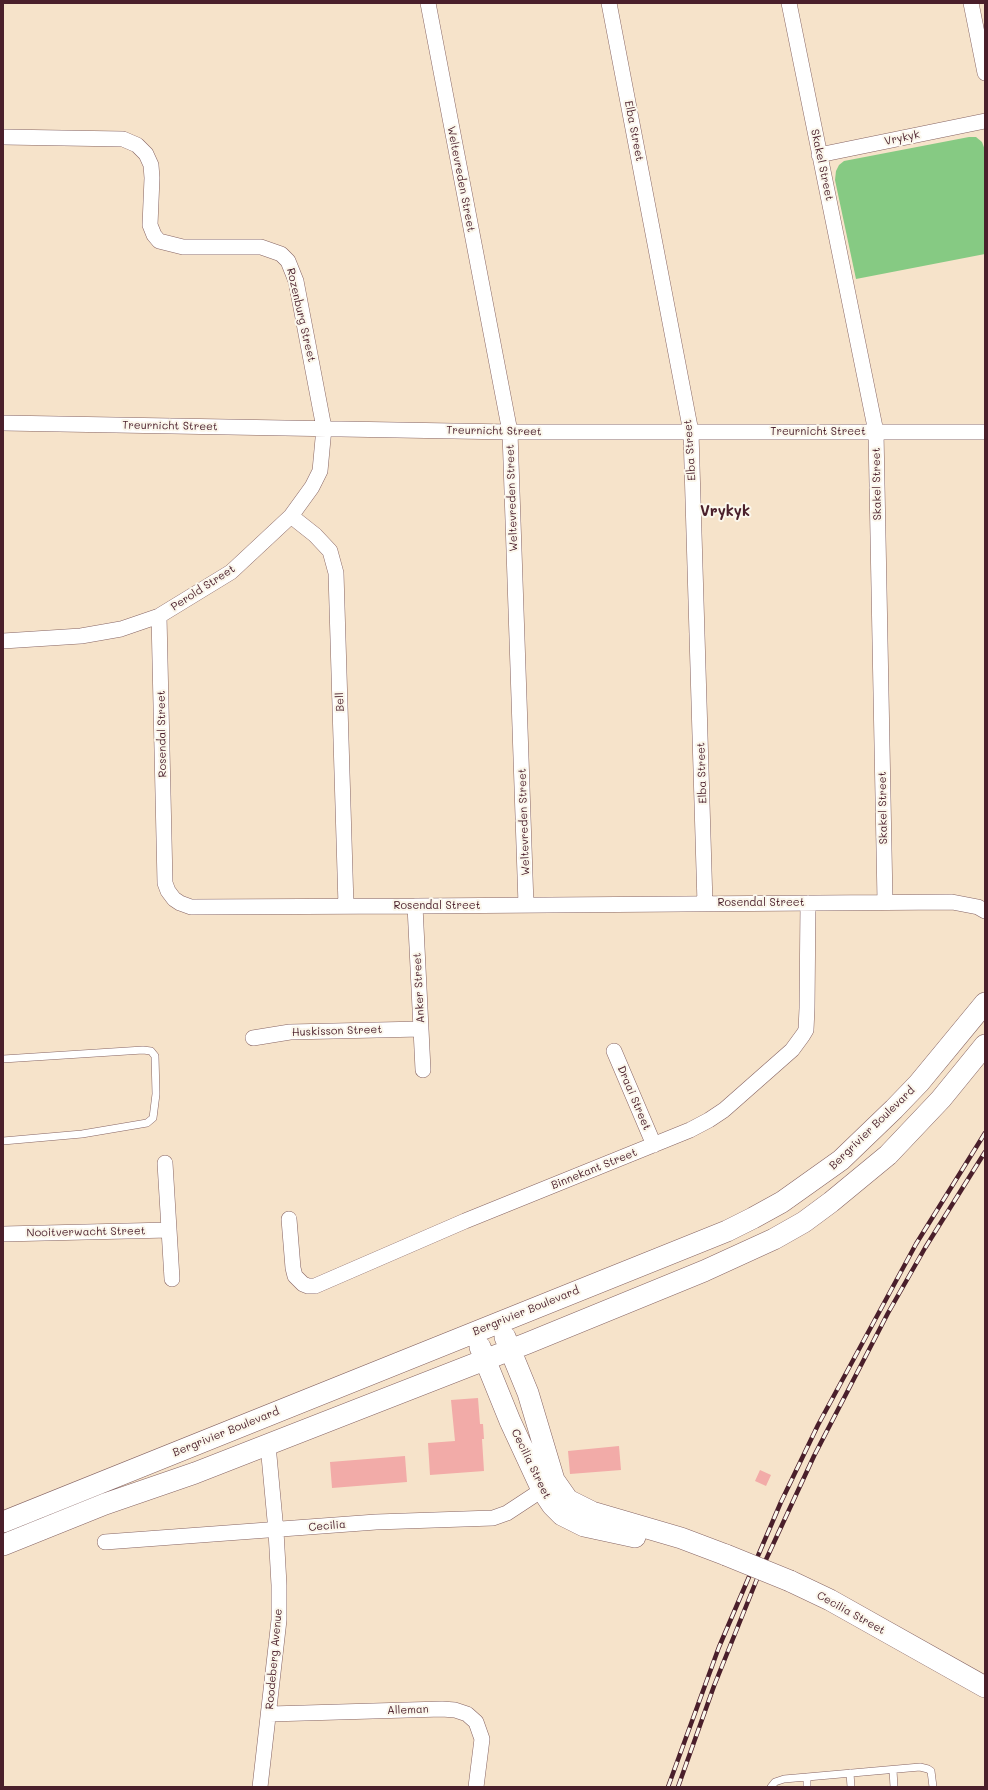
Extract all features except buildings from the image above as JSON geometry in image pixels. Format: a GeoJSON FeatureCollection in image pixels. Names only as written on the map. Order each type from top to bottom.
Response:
{"type":"FeatureCollection","features":[{"type":"Feature","properties":{"kind":"street","name":"Weltevreden Street"},"geometry":{"type":"LineString","coordinates":[[428,3],[510,432],[526,905]]}},
{"type":"Feature","properties":{"kind":"street","name":"Elba Street"},"geometry":{"type":"LineString","coordinates":[[609,3],[691,432],[706,904]]}},
{"type":"Feature","properties":{"kind":"street","name":"Skakel Street"},"geometry":{"type":"LineString","coordinates":[[789,3],[876,432],[885,901]]}},
{"type":"Feature","properties":{"kind":"street"},"geometry":{"type":"LineString","coordinates":[[971,3],[985,73]]}},
{"type":"Feature","properties":{"kind":"street","name":"Vrykyk"},"geometry":{"type":"LineString","coordinates":[[819,155],[985,121]]}},
{"type":"Feature","properties":{"kind":"street","name":"Rozenburg Street"},"geometry":{"type":"LineString","coordinates":[[3,137],[123,139],[136,144],[146,154],[151,165],[152,178],[150,225],[154,235],[159,241],[183,247],[261,247],[281,254],[288,261],[296,281],[324,428]]}},
{"type":"Feature","properties":{"kind":"street","name":"Treurnicht Street"},"geometry":{"type":"LineString","coordinates":[[3,423],[510,432],[985,432]]}},
{"type":"Feature","properties":{"kind":"street","name":"Perold Street"},"geometry":{"type":"LineString","coordinates":[[3,641],[81,636],[121,628],[158,616],[231,572],[291,516],[312,487],[320,471],[324,428]]}},
{"type":"Feature","properties":{"kind":"street","name":"Bell"},"geometry":{"type":"LineString","coordinates":[[291,516],[315,534],[330,551],[336,573],[346,906]]}},
{"type":"Feature","properties":{"kind":"street","name":"Rosendal Street"},"geometry":{"type":"LineString","coordinates":[[158,616],[166,883],[168,891],[180,904],[191,907],[706,904],[885,901],[952,902],[978,907],[985,911]]}},
{"type":"Feature","properties":{"kind":"street","name":"Binnekant Street"},"geometry":{"type":"LineString","coordinates":[[289,1218],[295,1276],[303,1284],[315,1286],[465,1221],[690,1130],[724,1110],[799,1042],[806,1030],[808,903]]}},
{"type":"Feature","properties":{"kind":"street","name":"Anker Street"},"geometry":{"type":"LineString","coordinates":[[415,906],[423,1070]]}},
{"type":"Feature","properties":{"kind":"street","name":"Bergrivier Boulevard"},"geometry":{"type":"LineString","coordinates":[[3,1522],[727,1231],[782,1202],[841,1160],[894,1109],[919,1083],[985,1003]]}},
{"type":"Feature","properties":{"kind":"street","name":"Huskisson Street"},"geometry":{"type":"LineString","coordinates":[[253,1038],[290,1032],[422,1029]]}},
{"type":"Feature","properties":{"kind":"street"},"geometry":{"type":"LineString","coordinates":[[3,1545],[105,1504],[195,1473],[511,1350],[704,1271],[774,1239],[804,1222],[854,1184],[888,1155],[926,1116],[985,1045]]}},
{"type":"Feature","properties":{"kind":"street","name":"Draai Street"},"geometry":{"type":"LineString","coordinates":[[614,1051],[654,1145]]}},
{"type":"Feature","properties":{"kind":"street"},"geometry":{"type":"LineString","coordinates":[[165,1163],[172,1279]]}},
{"type":"Feature","properties":{"kind":"street","name":"Nooitverwacht Street"},"geometry":{"type":"LineString","coordinates":[[3,1234],[169,1230]]}},
{"type":"Feature","properties":{"kind":"street","name":"Cecilia Street"},"geometry":{"type":"LineString","coordinates":[[499,1322],[528,1393],[554,1480],[568,1500],[592,1512],[681,1538],[790,1581],[830,1600],[985,1687]]}},
{"type":"Feature","properties":{"kind":"street","name":"Cecilia Street"},"geometry":{"type":"LineString","coordinates":[[474,1332],[510,1421],[542,1490],[552,1505],[562,1515],[584,1526],[719,1553]]}},
{"type":"Feature","properties":{"kind":"street","name":"Roodeberg Avenue"},"geometry":{"type":"LineString","coordinates":[[260,1787],[270,1714],[279,1620],[276,1531],[268,1445]]}},
{"type":"Feature","properties":{"kind":"street","name":"Cecilia"},"geometry":{"type":"LineString","coordinates":[[105,1542],[276,1531],[376,1522],[493,1518],[507,1513],[542,1490]]}},
{"type":"Feature","properties":{"kind":"street","name":"Alleman"},"geometry":{"type":"LineString","coordinates":[[270,1714],[442,1709],[455,1710],[467,1714],[476,1722],[482,1739],[476,1787]]}},
{"type":"Feature","properties":{"kind":"lane"},"geometry":{"type":"LineString","coordinates":[[3,1059],[143,1050],[151,1051],[155,1056],[156,1094],[153,1118],[147,1123],[82,1134],[3,1141]]}},
{"type":"Feature","properties":{"kind":"lane"},"geometry":{"type":"LineString","coordinates":[[771,1787],[775,1782],[784,1779],[925,1767],[931,1771],[934,1787]]}},
{"type":"Feature","properties":{"kind":"lane"},"geometry":{"type":"LineString","coordinates":[[893,1770],[894,1787]]}},
{"type":"Feature","properties":{"kind":"lane"},"geometry":{"type":"LineString","coordinates":[[850,1773],[851,1787]]}},
{"type":"Feature","properties":{"kind":"lane"},"geometry":{"type":"LineString","coordinates":[[807,1777],[807,1787]]}},
{"type":"Feature","properties":{"kind":"green space"},"geometry":{"type":"Polygon","coordinates":[[[969,137],[976,137],[982,142],[985,150],[985,254],[856,279],[835,180],[836,171],[839,165],[844,161],[969,137]]]}},
{"type":"Feature","properties":{"kind":"railway"},"geometry":{"type":"LineString","coordinates":[[668,1787],[719,1647],[781,1502],[818,1425],[916,1244],[985,1133]]}},
{"type":"Feature","properties":{"kind":"railway"},"geometry":{"type":"LineString","coordinates":[[678,1787],[714,1686],[757,1579],[814,1456],[888,1313],[925,1248],[985,1152]]}},
{"type":"Feature","properties":{"kind":"district","name":"Vrykyk"},"geometry":{"type":"Point","coordinates":[725,511]}}]}
